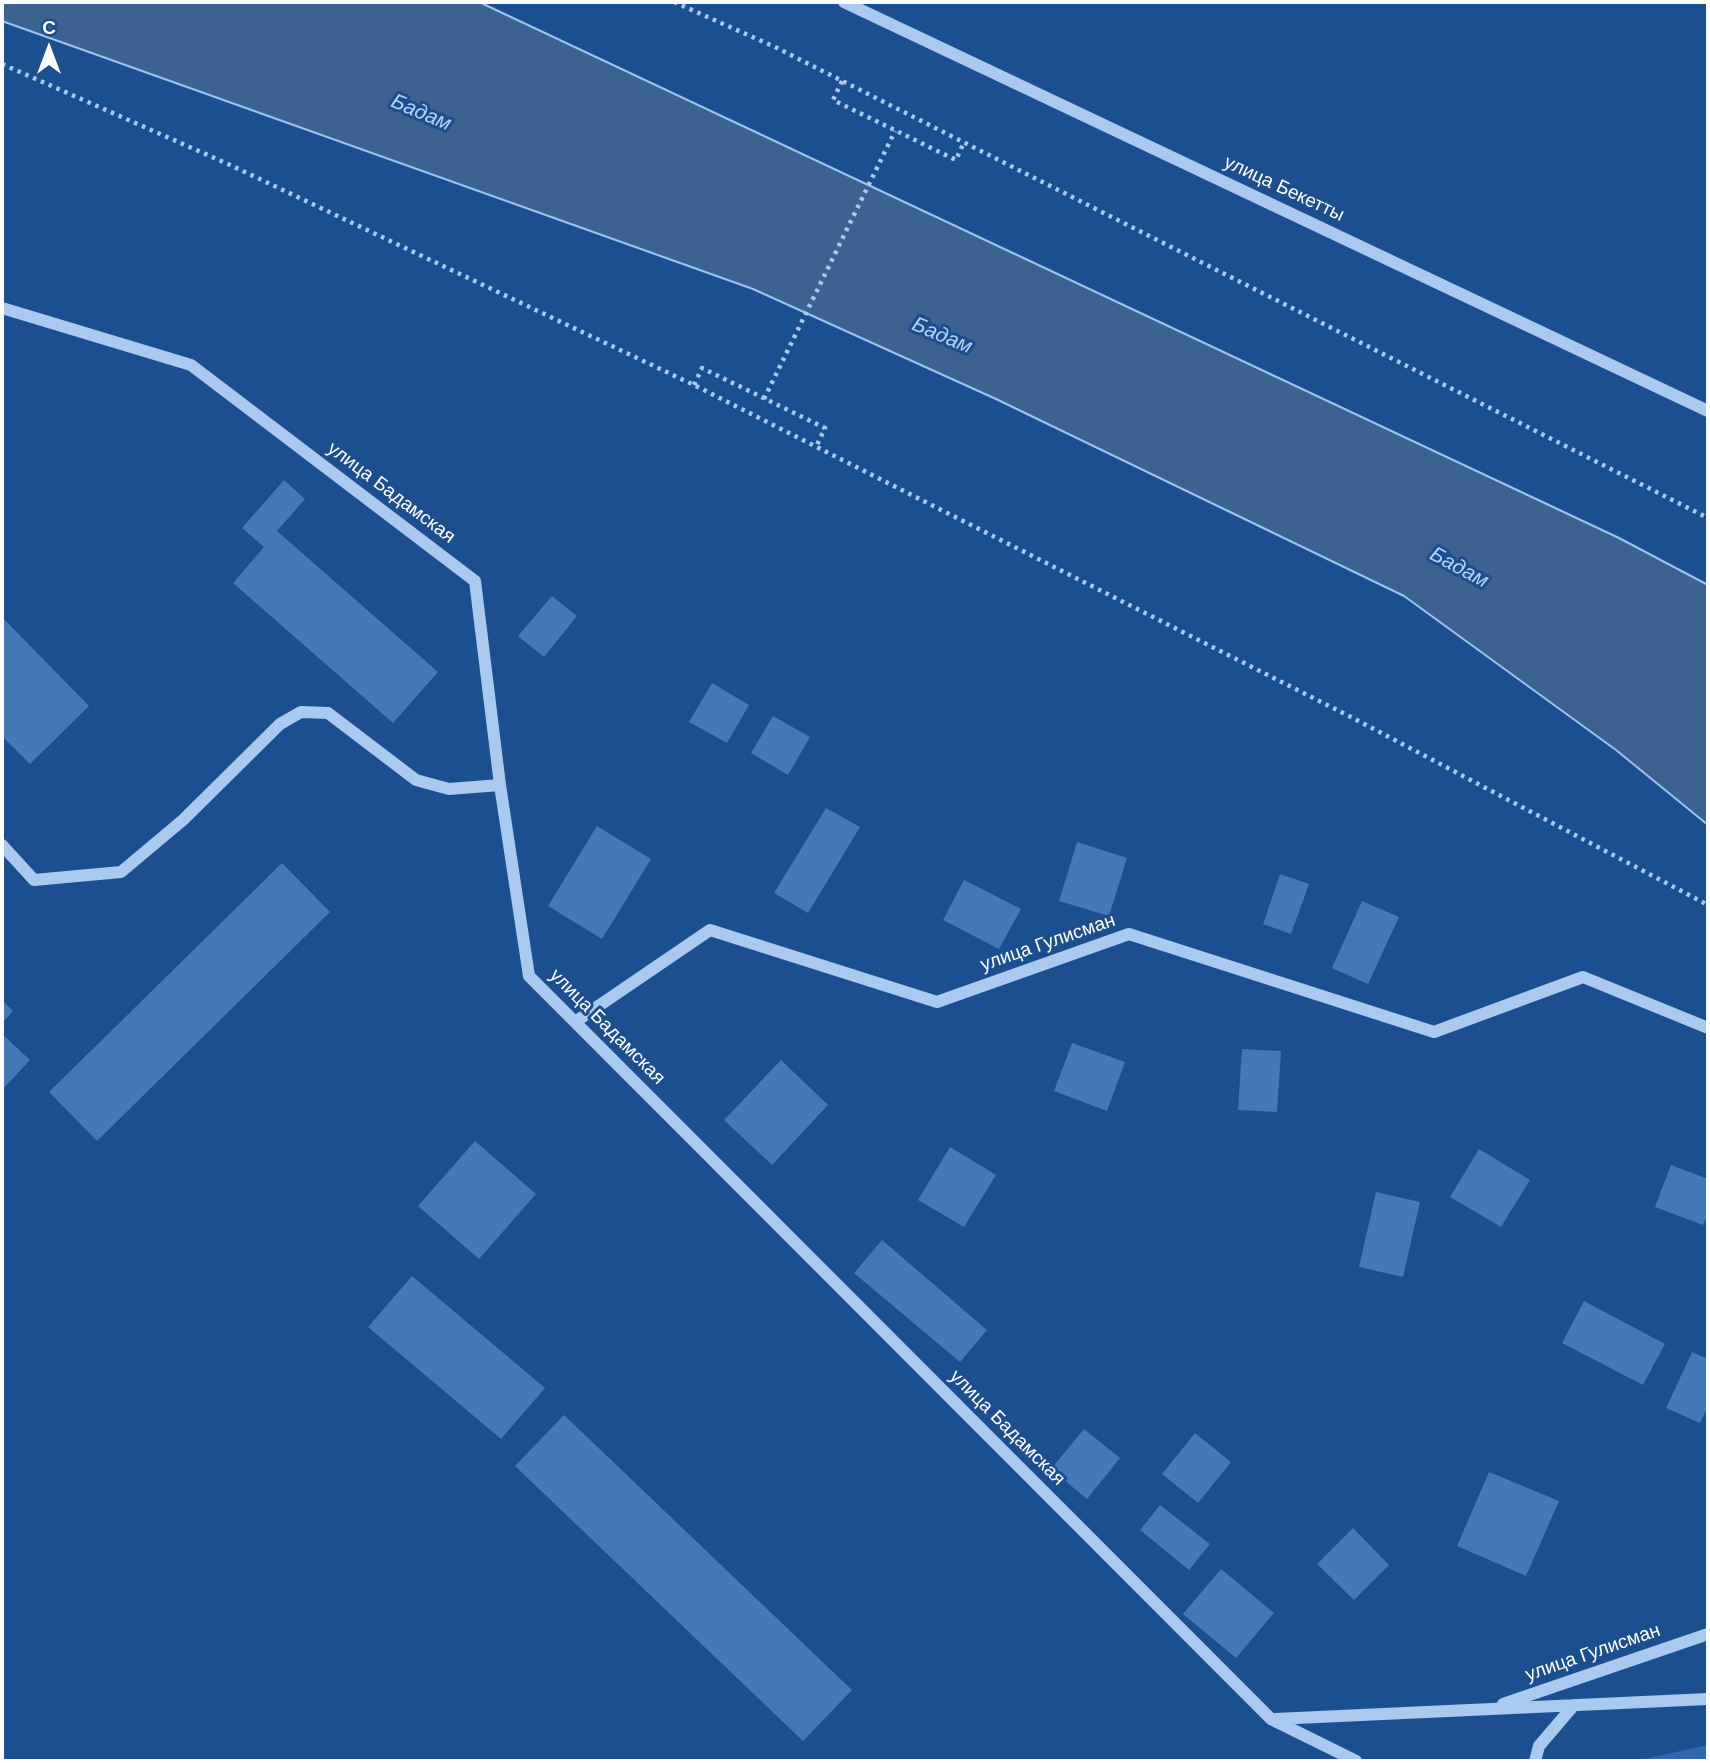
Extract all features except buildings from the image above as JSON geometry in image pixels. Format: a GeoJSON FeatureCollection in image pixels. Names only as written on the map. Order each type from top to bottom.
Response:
{"type":"FeatureCollection","features":[{"type":"Feature","properties":{"kind":"street","name":"улица Бекетты"},"geometry":{"type":"LineString","coordinates":[[844,2],[1708,411]]}},
{"type":"Feature","properties":{"kind":"street","name":"улица Бадамская"},"geometry":{"type":"LineString","coordinates":[[2,308],[191,365],[475,582],[500,785],[529,976],[1271,1719],[1356,1761]]}},
{"type":"Feature","properties":{"kind":"street"},"geometry":{"type":"LineString","coordinates":[[2,845],[34,880],[121,872],[183,820],[280,724],[301,712],[328,713],[416,780],[449,789],[500,785]]}},
{"type":"Feature","properties":{"kind":"street","name":"улица Гулисман"},"geometry":{"type":"LineString","coordinates":[[575,1022],[710,930],[937,1002],[1129,934],[1434,1032],[1583,977],[1708,1028]]}},
{"type":"Feature","properties":{"kind":"street","name":"улица Гулисман"},"geometry":{"type":"LineString","coordinates":[[1489,1709],[1708,1634]]}},
{"type":"Feature","properties":{"kind":"street"},"geometry":{"type":"LineString","coordinates":[[1271,1719],[1708,1699]]}},
{"type":"Feature","properties":{"kind":"street"},"geometry":{"type":"LineString","coordinates":[[1535,1761],[1539,1746],[1574,1705]]}},
{"type":"Feature","properties":{"kind":"path"},"geometry":{"type":"LineString","coordinates":[[674,2],[775,47],[1708,518]]}},
{"type":"Feature","properties":{"kind":"path"},"geometry":{"type":"LineString","coordinates":[[2,64],[228,164],[694,385],[1351,717],[1708,905]]}},
{"type":"Feature","properties":{"kind":"path"},"geometry":{"type":"LineString","coordinates":[[842,81],[833,100],[956,160],[964,142]]}},
{"type":"Feature","properties":{"kind":"path"},"geometry":{"type":"LineString","coordinates":[[764,399],[895,131]]}},
{"type":"Feature","properties":{"kind":"path"},"geometry":{"type":"LineString","coordinates":[[694,385],[702,368],[825,428],[816,447]]}},
{"type":"Feature","properties":{"kind":"shaded area"},"geometry":{"type":"Polygon","coordinates":[[[1708,1745],[1708,1761],[1635,1761],[1708,1745]]]}},
{"type":"Feature","properties":{"kind":"water","name":"Бадам"},"geometry":{"type":"Polygon","coordinates":[[[2,2],[479,2],[1619,538],[1708,585],[1708,825],[1616,750],[1404,596],[996,399],[753,289],[2,21],[2,2]]]}}]}
